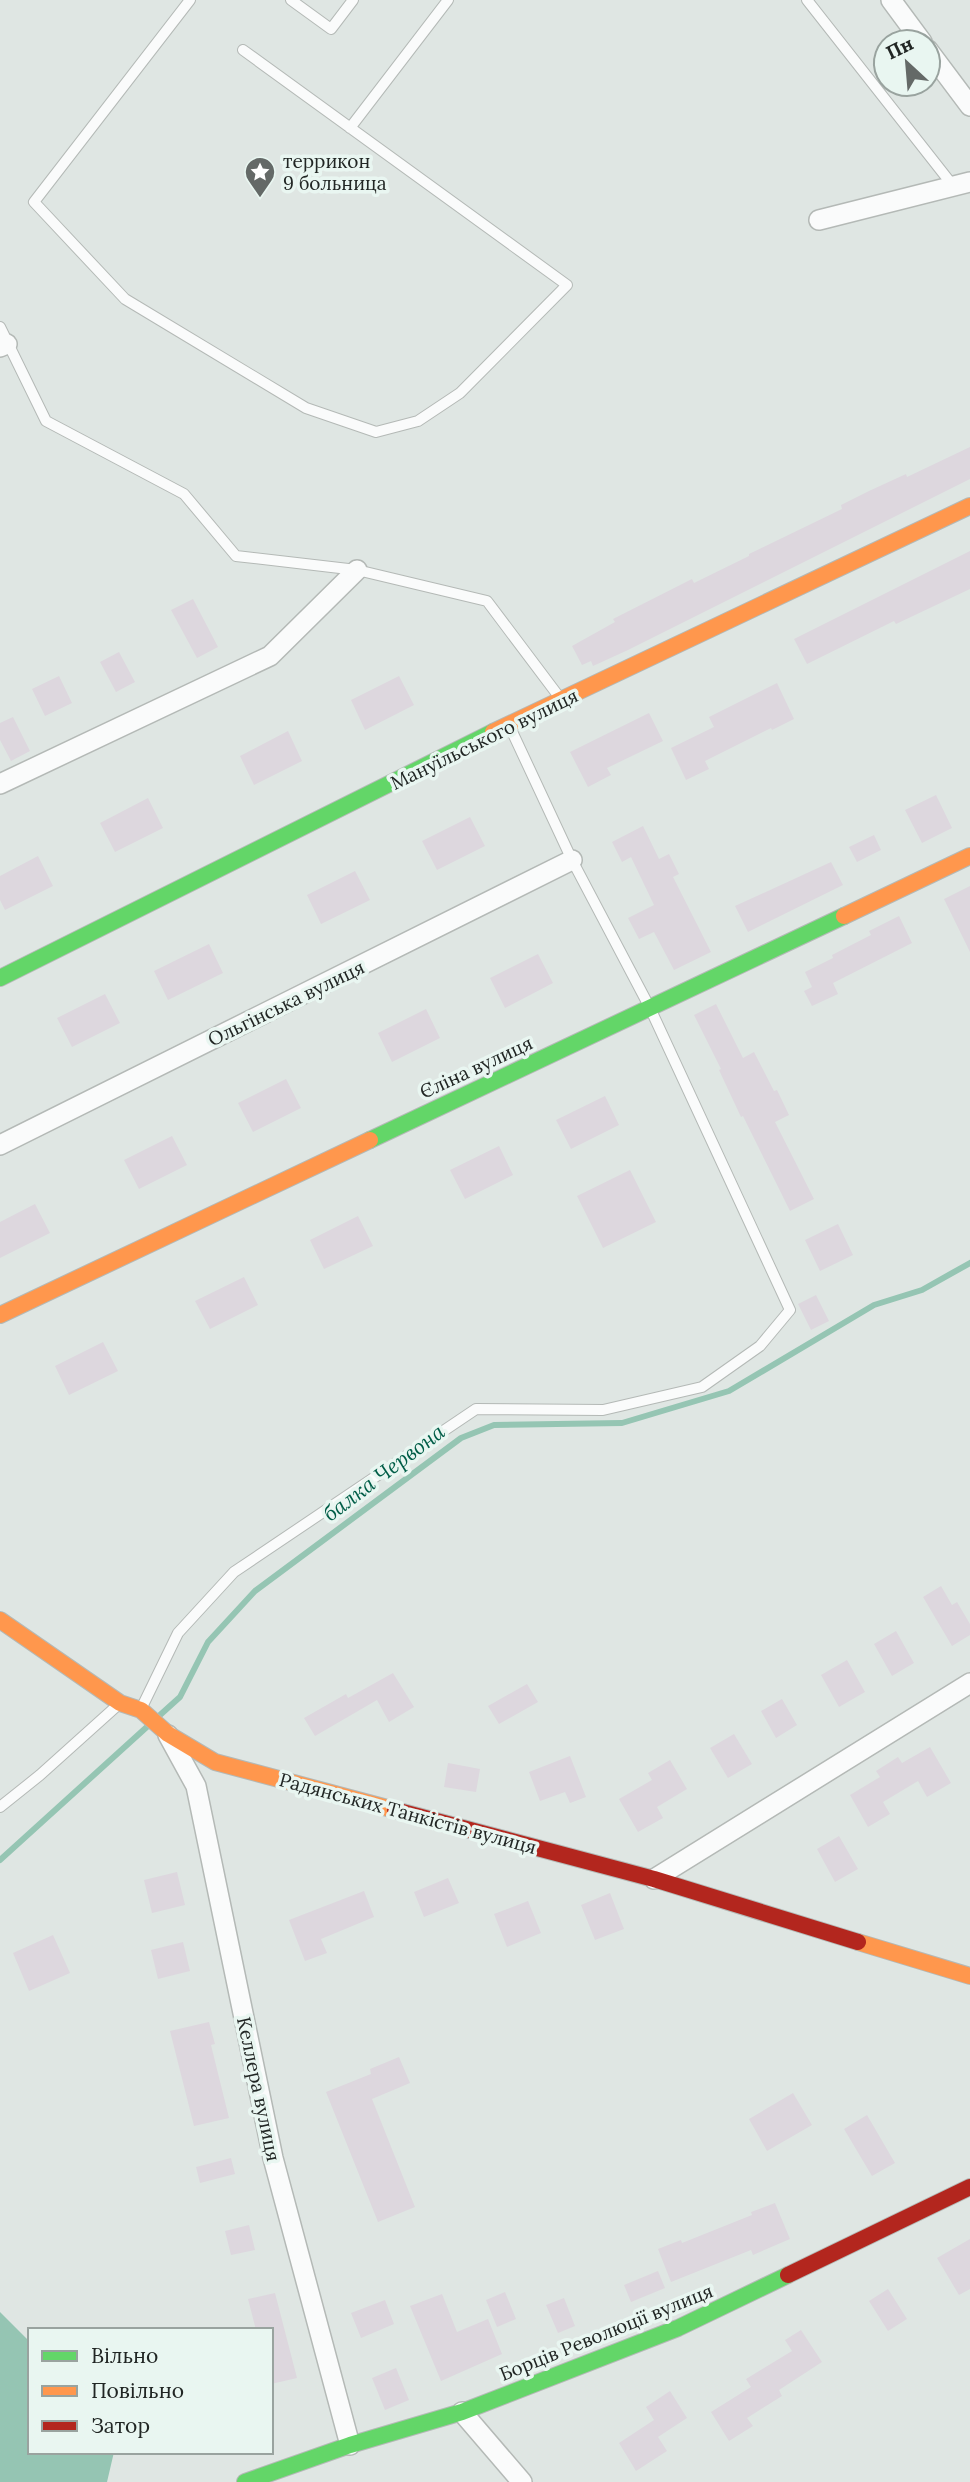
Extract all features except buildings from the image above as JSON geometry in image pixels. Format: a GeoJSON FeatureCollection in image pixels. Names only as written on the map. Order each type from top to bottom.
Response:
{"type":"FeatureCollection","features":[{"type":"Feature","properties":{"kind":"street"},"geometry":{"type":"LineString","coordinates":[[891,0],[912,28]]}},
{"type":"Feature","properties":{"kind":"street"},"geometry":{"type":"LineString","coordinates":[[942,69],[970,106]]}},
{"type":"Feature","properties":{"kind":"street"},"geometry":{"type":"LineString","coordinates":[[819,220],[962,185]]}},
{"type":"Feature","properties":{"kind":"street","name":"Мануїльського вулиця"},"geometry":{"type":"LineString","coordinates":[[0,978],[509,724],[970,506]]}},
{"type":"Feature","properties":{"kind":"street"},"geometry":{"type":"LineString","coordinates":[[0,784],[270,656],[357,570]]}},
{"type":"Feature","properties":{"kind":"street","name":"Єліна вулиця"},"geometry":{"type":"LineString","coordinates":[[0,1315],[970,856]]}},
{"type":"Feature","properties":{"kind":"street","name":"Ольгінська вулиця"},"geometry":{"type":"LineString","coordinates":[[0,1144],[572,860]]}},
{"type":"Feature","properties":{"kind":"street"},"geometry":{"type":"LineString","coordinates":[[0,1620],[120,1703],[141,1710]]}},
{"type":"Feature","properties":{"kind":"street"},"geometry":{"type":"LineString","coordinates":[[654,1879],[970,1683]]}},
{"type":"Feature","properties":{"kind":"street","name":"Радянських Танкістів вулиця"},"geometry":{"type":"LineString","coordinates":[[141,1710],[168,1734],[215,1762],[654,1879],[970,1976]]}},
{"type":"Feature","properties":{"kind":"street","name":"Келлера вулиця"},"geometry":{"type":"LineString","coordinates":[[168,1734],[196,1786],[273,2158],[350,2445]]}},
{"type":"Feature","properties":{"kind":"street","name":"Борців Революції вулиця"},"geometry":{"type":"LineString","coordinates":[[245,2482],[350,2445],[462,2412],[678,2328],[970,2187]]}},
{"type":"Feature","properties":{"kind":"street"},"geometry":{"type":"LineString","coordinates":[[462,2412],[522,2482]]}},
{"type":"Feature","properties":{"kind":"lane"},"geometry":{"type":"LineString","coordinates":[[190,0],[34,202],[125,299],[306,408],[376,432],[418,421],[460,393],[567,285],[243,50]]}},
{"type":"Feature","properties":{"kind":"lane"},"geometry":{"type":"LineString","coordinates":[[291,0],[331,29],[353,0]]}},
{"type":"Feature","properties":{"kind":"lane"},"geometry":{"type":"LineString","coordinates":[[350,128],[448,0]]}},
{"type":"Feature","properties":{"kind":"lane"},"geometry":{"type":"LineString","coordinates":[[807,0],[962,185]]}},
{"type":"Feature","properties":{"kind":"lane"},"geometry":{"type":"LineString","coordinates":[[2,339],[46,421],[184,494],[236,556],[357,570],[487,601],[562,701]]}},
{"type":"Feature","properties":{"kind":"lane"},"geometry":{"type":"LineString","coordinates":[[141,1710],[178,1633],[234,1572],[475,1409],[603,1410],[702,1387],[760,1346],[790,1310],[650,1009],[572,860],[509,724]]}},
{"type":"Feature","properties":{"kind":"lane"},"geometry":{"type":"LineString","coordinates":[[0,1807],[120,1703]]}},
{"type":"Feature","properties":{"kind":"shaded area"},"geometry":{"type":"Polygon","coordinates":[[[0,2312],[28,2340],[28,2454],[114,2454],[107,2482],[0,2482],[0,2312]]]}},
{"type":"Feature","properties":{"kind":"waterway","name":"балка Червона"},"geometry":{"type":"LineString","coordinates":[[160,1715],[180,1697],[208,1642],[255,1591],[461,1438],[494,1425],[622,1423],[729,1391],[874,1305],[922,1290],[970,1263]]}},
{"type":"Feature","properties":{"kind":"waterway","name":"балка Червона"},"geometry":{"type":"LineString","coordinates":[[0,1860],[149,1725]]}},
{"type":"Feature","properties":{"kind":"traffic: fast"},"geometry":{"type":"LineString","coordinates":[[0,978],[493,732]]}},
{"type":"Feature","properties":{"kind":"traffic: fast"},"geometry":{"type":"LineString","coordinates":[[370,1140],[844,916]]}},
{"type":"Feature","properties":{"kind":"traffic: fast"},"geometry":{"type":"LineString","coordinates":[[245,2482],[350,2445],[462,2412],[678,2328],[788,2275]]}},
{"type":"Feature","properties":{"kind":"traffic: slow"},"geometry":{"type":"LineString","coordinates":[[493,732],[970,506]]}},
{"type":"Feature","properties":{"kind":"traffic: slow"},"geometry":{"type":"LineString","coordinates":[[844,916],[970,856]]}},
{"type":"Feature","properties":{"kind":"traffic: slow"},"geometry":{"type":"LineString","coordinates":[[0,1315],[370,1140]]}},
{"type":"Feature","properties":{"kind":"traffic: slow"},"geometry":{"type":"LineString","coordinates":[[0,1620],[120,1703],[141,1710],[168,1734],[215,1762],[395,1810]]}},
{"type":"Feature","properties":{"kind":"traffic: slow"},"geometry":{"type":"LineString","coordinates":[[858,1942],[970,1976]]}},
{"type":"Feature","properties":{"kind":"traffic: jam"},"geometry":{"type":"LineString","coordinates":[[395,1810],[654,1879],[858,1942]]}},
{"type":"Feature","properties":{"kind":"traffic: jam"},"geometry":{"type":"LineString","coordinates":[[788,2275],[970,2187]]}},
{"type":"Feature","properties":{"kind":"place","name":"террикон 9 больница"},"geometry":{"type":"Point","coordinates":[260,199]}}]}
